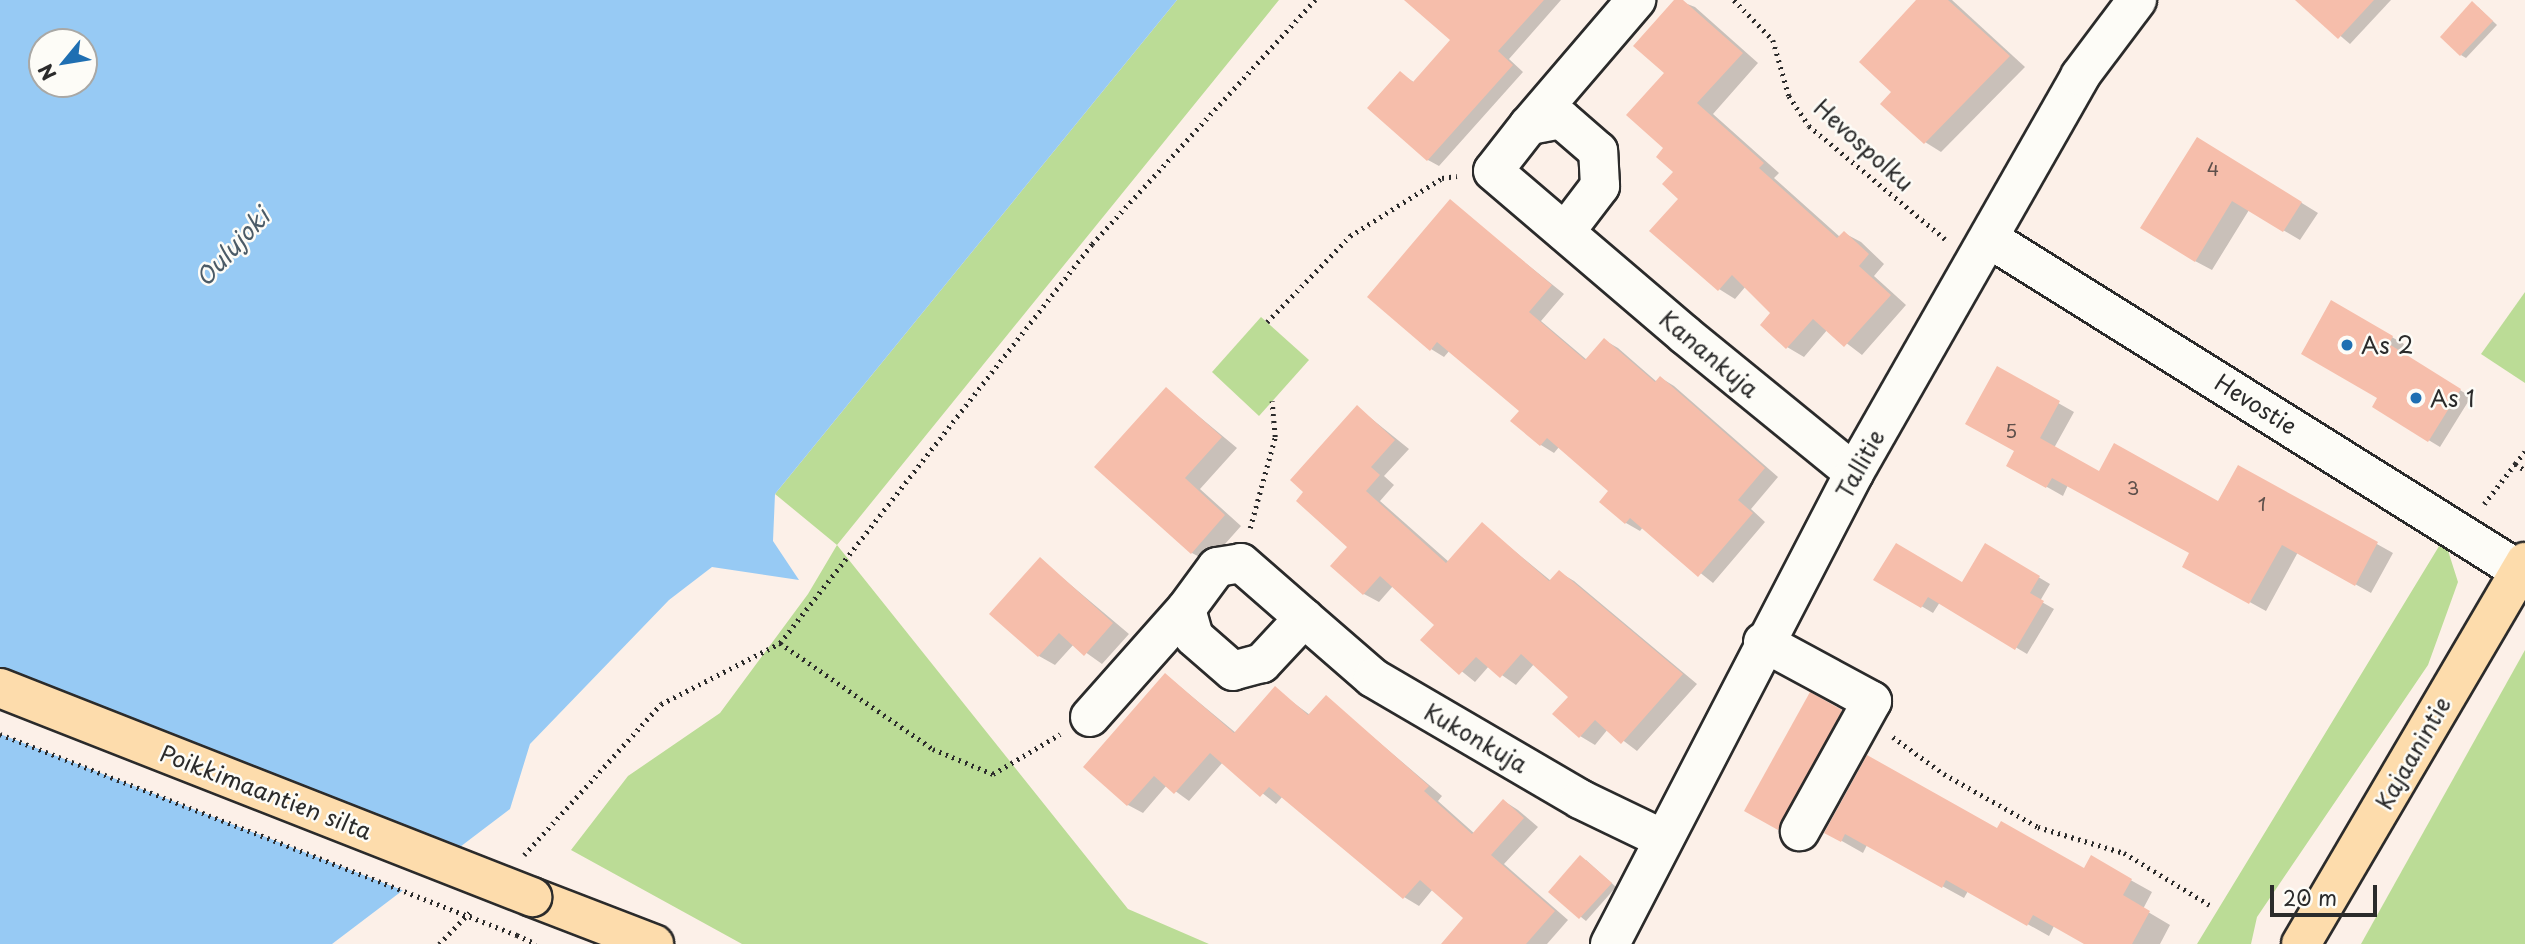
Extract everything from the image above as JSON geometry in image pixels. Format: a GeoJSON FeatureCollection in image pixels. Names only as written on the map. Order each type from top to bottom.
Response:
{"type":"FeatureCollection","features":[{"type":"Feature","properties":{"kind":"main road","name":"Kajaanintie"},"geometry":{"type":"LineString","coordinates":[[2301,944],[2523,567]]}},
{"type":"Feature","properties":{"kind":"main road","name":"Poikkimaantien silta"},"geometry":{"type":"LineString","coordinates":[[0,688],[654,944]]}},
{"type":"Feature","properties":{"kind":"street"},"geometry":{"type":"LineString","coordinates":[[1493,171],[1636,0]]}},
{"type":"Feature","properties":{"kind":"street","name":"Tallitie"},"geometry":{"type":"LineString","coordinates":[[1610,944],[1661,838],[1854,473],[1983,251],[2080,76],[2137,0]]}},
{"type":"Feature","properties":{"kind":"street"},"geometry":{"type":"LineString","coordinates":[[1529,125],[1561,119],[1598,151],[1600,186],[1565,232]]}},
{"type":"Feature","properties":{"kind":"street","name":"Kanankuja"},"geometry":{"type":"LineString","coordinates":[[1493,171],[1854,473]]}},
{"type":"Feature","properties":{"kind":"street","name":"Hevostie"},"geometry":{"type":"LineString","coordinates":[[1983,251],[2523,567]]}},
{"type":"Feature","properties":{"kind":"street"},"geometry":{"type":"LineString","coordinates":[[1090,717],[1185,609],[1217,567],[1241,563]]}},
{"type":"Feature","properties":{"kind":"street","name":"Kukonkuja"},"geometry":{"type":"LineString","coordinates":[[1241,563],[1373,678],[1580,799],[1661,838]]}},
{"type":"Feature","properties":{"kind":"street"},"geometry":{"type":"LineString","coordinates":[[1185,609],[1194,637],[1233,671],[1262,663],[1304,618]]}},
{"type":"Feature","properties":{"kind":"street"},"geometry":{"type":"LineString","coordinates":[[1763,642],[1872,701],[1800,831]]}},
{"type":"Feature","properties":{"kind":"path"},"geometry":{"type":"LineString","coordinates":[[520,859],[662,705],[780,643],[1091,244],[1315,0]]}},
{"type":"Feature","properties":{"kind":"path","name":"Hevospolku"},"geometry":{"type":"LineString","coordinates":[[1734,0],[1773,40],[1789,96],[1809,126],[1983,251]]}},
{"type":"Feature","properties":{"kind":"path"},"geometry":{"type":"LineString","coordinates":[[1267,322],[1350,236],[1442,178],[1493,171]]}},
{"type":"Feature","properties":{"kind":"path"},"geometry":{"type":"LineString","coordinates":[[1241,563],[1275,437],[1272,401]]}},
{"type":"Feature","properties":{"kind":"path"},"geometry":{"type":"LineString","coordinates":[[2462,533],[2525,451]]}},
{"type":"Feature","properties":{"kind":"path"},"geometry":{"type":"LineString","coordinates":[[2515,464],[2525,470]]}},
{"type":"Feature","properties":{"kind":"path"},"geometry":{"type":"LineString","coordinates":[[780,643],[933,749],[993,774],[1090,717]]}},
{"type":"Feature","properties":{"kind":"path"},"geometry":{"type":"LineString","coordinates":[[1864,715],[1944,775],[2026,820],[2124,853],[2210,905]]}},
{"type":"Feature","properties":{"kind":"path"},"geometry":{"type":"LineString","coordinates":[[0,734],[536,944]]}},
{"type":"Feature","properties":{"kind":"path"},"geometry":{"type":"LineString","coordinates":[[439,944],[475,907]]}},
{"type":"Feature","properties":{"kind":"green space"},"geometry":{"type":"Polygon","coordinates":[[[1177,0],[1279,0],[837,545],[775,494],[1177,0]]]}},
{"type":"Feature","properties":{"kind":"green space"},"geometry":{"type":"Polygon","coordinates":[[[2525,292],[2525,383],[2481,354],[2525,292]]]}},
{"type":"Feature","properties":{"kind":"green space"},"geometry":{"type":"Polygon","coordinates":[[[1261,317],[1309,360],[1259,416],[1212,372],[1261,317]]]}},
{"type":"Feature","properties":{"kind":"green space"},"geometry":{"type":"Polygon","coordinates":[[[2444,538],[2458,582],[2428,665],[2257,917],[2251,944],[2197,944],[2444,538]]]}},
{"type":"Feature","properties":{"kind":"green space"},"geometry":{"type":"Polygon","coordinates":[[[837,545],[1128,909],[1209,944],[742,944],[571,850],[628,776],[720,713],[808,594],[837,545]]]}},
{"type":"Feature","properties":{"kind":"green space"},"geometry":{"type":"Polygon","coordinates":[[[2525,650],[2525,944],[2361,944],[2525,650]]]}},
{"type":"Feature","properties":{"kind":"water","name":"Oulujoki"},"geometry":{"type":"Polygon","coordinates":[[[0,0],[1177,0],[775,494],[773,541],[799,580],[712,567],[669,600],[530,744],[510,809],[332,944],[0,944],[0,0]]]}},
{"type":"Feature","properties":{"kind":"pier"},"geometry":{"type":"Polygon","coordinates":[[[0,688],[446,863],[407,892],[0,734],[0,688]]]}},
{"type":"Feature","properties":{"kind":"building"},"geometry":{"type":"Polygon","coordinates":[[[1404,0],[1544,0],[1498,51],[1513,65],[1427,161],[1367,108],[1400,71],[1413,82],[1450,40],[1404,0]]]}},
{"type":"Feature","properties":{"kind":"building"},"geometry":{"type":"Polygon","coordinates":[[[1674,0],[1683,0],[1743,53],[1697,103],[1764,163],[1759,168],[1837,238],[1844,231],[1869,254],[1859,266],[1891,295],[1844,347],[1813,319],[1786,349],[1760,325],[1770,313],[1732,275],[1718,291],[1649,231],[1678,199],[1662,184],[1673,172],[1656,157],[1663,148],[1626,115],[1664,73],[1633,46],[1674,0]]]}},
{"type":"Feature","properties":{"kind":"building"},"geometry":{"type":"Polygon","coordinates":[[[1916,0],[1948,0],[2010,56],[1924,144],[1880,104],[1891,92],[1859,62],[1916,0]]]}},
{"type":"Feature","properties":{"kind":"building"},"geometry":{"type":"Polygon","coordinates":[[[2295,0],[2374,0],[2338,39],[2295,0]]]}},
{"type":"Feature","properties":{"kind":"building"},"geometry":{"type":"Polygon","coordinates":[[[2472,1],[2493,21],[2460,56],[2440,37],[2472,1]]]}},
{"type":"Feature","properties":{"kind":"building"},"geometry":{"type":"Polygon","coordinates":[[[2197,137],[2302,202],[2283,232],[2232,201],[2195,262],[2140,228],[2197,137]]]}},
{"type":"Feature","properties":{"kind":"building"},"geometry":{"type":"Polygon","coordinates":[[[1450,199],[1552,285],[1529,312],[1585,360],[1604,338],[1655,382],[1660,376],[1765,468],[1738,500],[1753,513],[1698,577],[1630,518],[1625,524],[1599,502],[1608,491],[1547,438],[1540,446],[1510,421],[1519,411],[1437,342],[1430,351],[1367,297],[1450,199]]]}},
{"type":"Feature","properties":{"kind":"building"},"geometry":{"type":"Polygon","coordinates":[[[2331,300],[2393,336],[2389,344],[2461,389],[2428,442],[2372,407],[2377,398],[2301,354],[2331,300]]]}},
{"type":"Feature","properties":{"kind":"building"},"geometry":{"type":"Polygon","coordinates":[[[1997,366],[2060,401],[2040,438],[2099,471],[2114,443],[2218,501],[2238,465],[2378,542],[2355,586],[2282,545],[2249,604],[2182,567],[2189,553],[2052,478],[2046,488],[2006,466],[2014,451],[1965,424],[1997,366]]]}},
{"type":"Feature","properties":{"kind":"building"},"geometry":{"type":"Polygon","coordinates":[[[1166,387],[1222,437],[1185,478],[1225,515],[1191,554],[1094,467],[1166,387]]]}},
{"type":"Feature","properties":{"kind":"building"},"geometry":{"type":"Polygon","coordinates":[[[1357,405],[1395,440],[1371,467],[1380,475],[1366,491],[1446,563],[1482,522],[1549,581],[1559,570],[1683,674],[1621,744],[1595,720],[1579,738],[1552,714],[1568,697],[1521,654],[1500,678],[1476,657],[1459,675],[1420,640],[1434,625],[1380,576],[1363,595],[1330,566],[1347,547],[1296,501],[1303,492],[1290,480],[1357,405]]]}},
{"type":"Feature","properties":{"kind":"building"},"geometry":{"type":"Polygon","coordinates":[[[1896,543],[1962,582],[1985,543],[2040,576],[2030,593],[2044,601],[2015,650],[1928,597],[1921,608],[1873,580],[1896,543]]]}},
{"type":"Feature","properties":{"kind":"building"},"geometry":{"type":"Polygon","coordinates":[[[1040,557],[1113,623],[1084,656],[1059,633],[1038,657],[989,614],[1040,557]]]}},
{"type":"Feature","properties":{"kind":"building"},"geometry":{"type":"Polygon","coordinates":[[[1165,673],[1234,733],[1275,686],[1308,715],[1326,695],[1429,786],[1424,791],[1472,834],[1503,799],[1524,818],[1491,855],[1555,911],[1526,944],[1441,944],[1463,918],[1420,880],[1403,899],[1269,787],[1260,797],[1210,753],[1174,794],[1154,776],[1127,806],[1083,767],[1165,673]]]}},
{"type":"Feature","properties":{"kind":"building"},"geometry":{"type":"Polygon","coordinates":[[[1810,692],[1842,710],[1778,830],[1744,811],[1810,692]]]}},
{"type":"Feature","properties":{"kind":"building"},"geometry":{"type":"Polygon","coordinates":[[[1867,755],[1997,828],[2001,821],[2084,868],[2091,855],[2132,879],[2123,895],[2150,911],[2132,944],[2084,944],[2033,915],[2027,926],[1946,880],[1942,888],[1845,834],[1841,842],[1824,833],[1867,755]]]}},
{"type":"Feature","properties":{"kind":"building"},"geometry":{"type":"Polygon","coordinates":[[[1580,855],[1612,883],[1579,919],[1548,892],[1580,855]]]}},
{"type":"Feature","properties":{"kind":"place","name":"As 2"},"geometry":{"type":"Point","coordinates":[2347,345]}},
{"type":"Feature","properties":{"kind":"place","name":"As 1"},"geometry":{"type":"Point","coordinates":[2416,398]}}]}
